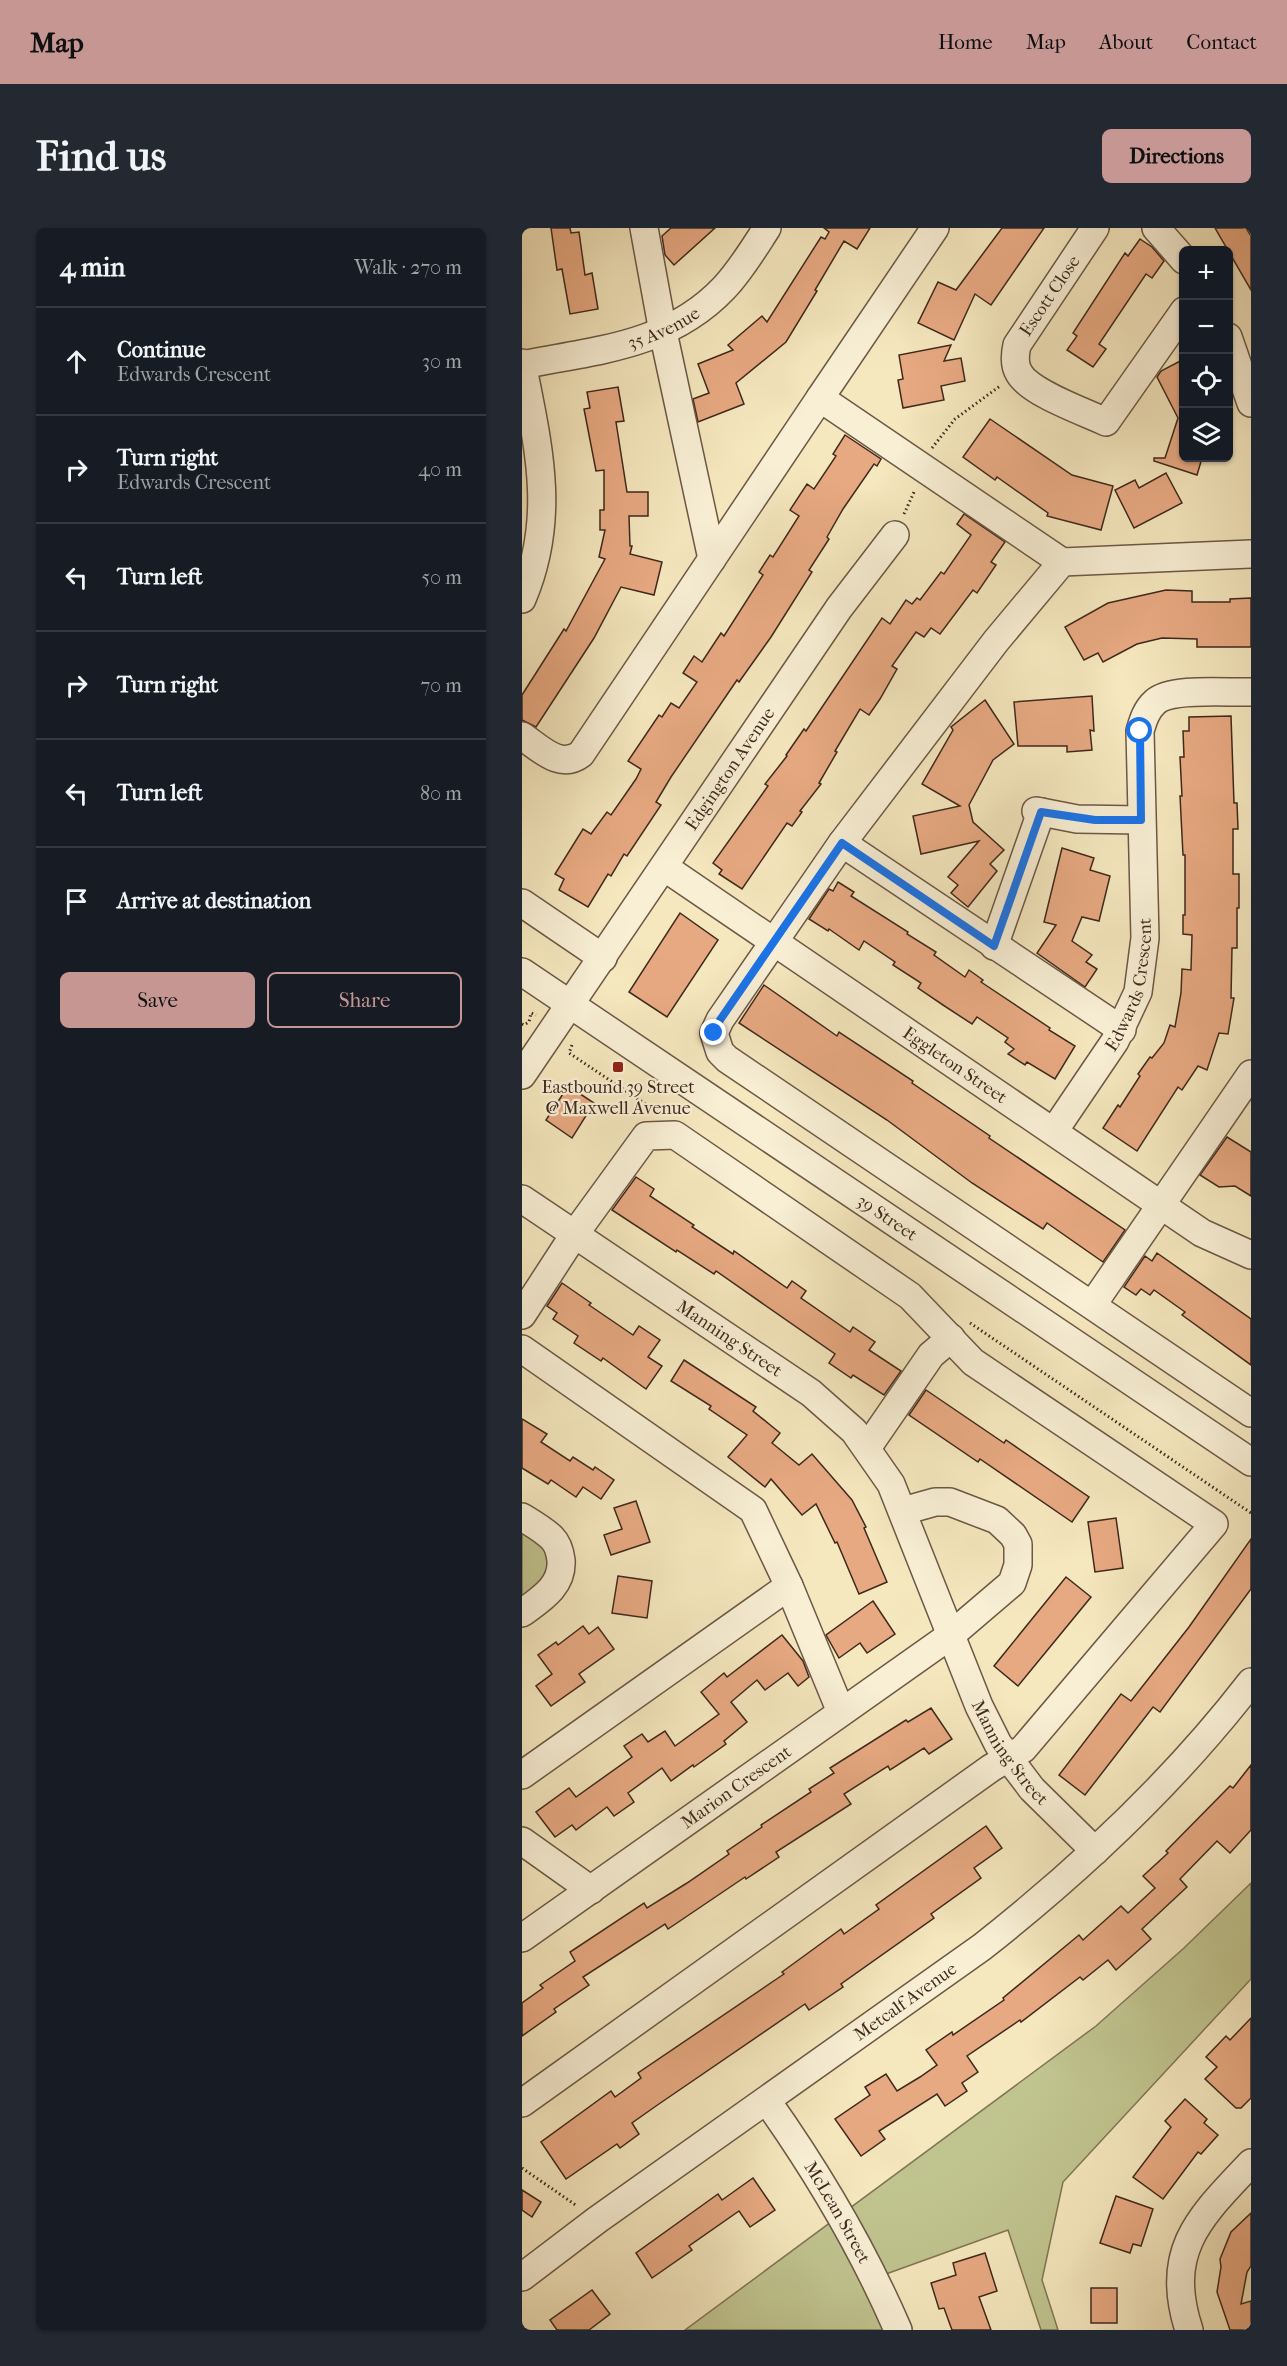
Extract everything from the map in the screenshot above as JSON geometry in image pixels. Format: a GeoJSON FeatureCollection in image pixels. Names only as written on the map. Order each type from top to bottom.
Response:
{"type":"FeatureCollection","features":[{"type":"Feature","properties":{"kind":"street"},"geometry":{"type":"LineString","coordinates":[[644,228],[663,332],[712,559]]}},
{"type":"Feature","properties":{"kind":"street","name":"35 Avenue"},"geometry":{"type":"LineString","coordinates":[[522,364],[630,344],[678,325],[712,300],[736,273],[767,228]]}},
{"type":"Feature","properties":{"kind":"street"},"geometry":{"type":"LineString","coordinates":[[522,736],[556,758],[566,761],[573,760],[581,754],[935,228]]}},
{"type":"Feature","properties":{"kind":"street","name":"Escott Close"},"geometry":{"type":"LineString","coordinates":[[1018,372],[1015,353],[1020,338],[1095,228]]}},
{"type":"Feature","properties":{"kind":"street"},"geometry":{"type":"LineString","coordinates":[[1156,228],[1179,255]]}},
{"type":"Feature","properties":{"kind":"street"},"geometry":{"type":"LineString","coordinates":[[1018,372],[1028,384],[1038,390],[1106,422],[1179,318]]}},
{"type":"Feature","properties":{"kind":"street"},"geometry":{"type":"LineString","coordinates":[[1233,352],[1251,404]]}},
{"type":"Feature","properties":{"kind":"street"},"geometry":{"type":"LineString","coordinates":[[522,364],[541,464],[542,490],[537,550],[533,570],[522,599]]}},
{"type":"Feature","properties":{"kind":"street"},"geometry":{"type":"LineString","coordinates":[[820,398],[1062,562],[1251,554]]}},
{"type":"Feature","properties":{"kind":"street","name":"Edgington Avenue"},"geometry":{"type":"LineString","coordinates":[[525,1063],[571,1005],[840,608],[895,535]]}},
{"type":"Feature","properties":{"kind":"street"},"geometry":{"type":"LineString","coordinates":[[1062,562],[996,641],[842,843],[720,1020],[714,1033],[720,1052],[727,1059],[1093,1304],[1251,1413]]}},
{"type":"Feature","properties":{"kind":"street","name":"Edwards Crescent"},"geometry":{"type":"LineString","coordinates":[[1054,1131],[1122,1030],[1138,992],[1144,955],[1140,731],[1144,718],[1156,701],[1174,693],[1251,692]]}},
{"type":"Feature","properties":{"kind":"street"},"geometry":{"type":"LineString","coordinates":[[994,946],[1038,812],[1095,820],[1141,820]]}},
{"type":"Feature","properties":{"kind":"street"},"geometry":{"type":"LineString","coordinates":[[842,843],[1122,1030]]}},
{"type":"Feature","properties":{"kind":"street","name":"Eggleton Street"},"geometry":{"type":"LineString","coordinates":[[664,867],[1161,1204],[1214,1239],[1251,1255]]}},
{"type":"Feature","properties":{"kind":"street"},"geometry":{"type":"LineString","coordinates":[[522,903],[603,958]]}},
{"type":"Feature","properties":{"kind":"street","name":"39 Street"},"geometry":{"type":"LineString","coordinates":[[522,972],[1251,1462]]}},
{"type":"Feature","properties":{"kind":"street"},"geometry":{"type":"LineString","coordinates":[[1093,1304],[1251,1074]]}},
{"type":"Feature","properties":{"kind":"street"},"geometry":{"type":"LineString","coordinates":[[522,1315],[574,1235],[646,1136],[675,1136],[910,1296],[973,1362],[1214,1524],[1023,1749],[981,1775],[522,2103]]}},
{"type":"Feature","properties":{"kind":"street","name":"Manning Street"},"geometry":{"type":"LineString","coordinates":[[522,1200],[811,1393],[842,1419],[867,1448],[891,1484],[979,1706],[998,1744],[1032,1790],[1095,1851]]}},
{"type":"Feature","properties":{"kind":"street"},"geometry":{"type":"LineString","coordinates":[[867,1448],[931,1355],[951,1338]]}},
{"type":"Feature","properties":{"kind":"street"},"geometry":{"type":"LineString","coordinates":[[522,1349],[753,1510],[789,1586],[842,1712]]}},
{"type":"Feature","properties":{"kind":"street"},"geometry":{"type":"LineString","coordinates":[[903,1510],[935,1502],[950,1502],[997,1520],[1013,1534],[1017,1544],[1018,1564],[1012,1582],[951,1635]]}},
{"type":"Feature","properties":{"kind":"street"},"geometry":{"type":"LineString","coordinates":[[522,1517],[554,1540],[560,1551],[561,1562],[560,1575],[555,1586],[522,1613]]}},
{"type":"Feature","properties":{"kind":"street"},"geometry":{"type":"LineString","coordinates":[[522,1775],[789,1586]]}},
{"type":"Feature","properties":{"kind":"street","name":"Marion Crescent"},"geometry":{"type":"LineString","coordinates":[[522,1938],[951,1635]]}},
{"type":"Feature","properties":{"kind":"street","name":"Metcalf Avenue"},"geometry":{"type":"LineString","coordinates":[[522,2277],[597,2220],[982,1947],[1095,1851],[1157,1791],[1250,1687]]}},
{"type":"Feature","properties":{"kind":"street"},"geometry":{"type":"LineString","coordinates":[[522,1841],[591,1890]]}},
{"type":"Feature","properties":{"kind":"street","name":"McLean Street"},"geometry":{"type":"LineString","coordinates":[[767,2101],[798,2145],[840,2214],[898,2330]]}},
{"type":"Feature","properties":{"kind":"street"},"geometry":{"type":"LineString","coordinates":[[1189,2330],[1180,2286],[1184,2255],[1189,2240],[1212,2204],[1251,2163]]}},
{"type":"Feature","properties":{"kind":"path"},"geometry":{"type":"LineString","coordinates":[[895,535],[923,466],[939,437],[955,419],[1018,372]]}},
{"type":"Feature","properties":{"kind":"path"},"geometry":{"type":"LineString","coordinates":[[522,1024],[529,1022],[531,1013],[537,1016]]}},
{"type":"Feature","properties":{"kind":"path"},"geometry":{"type":"LineString","coordinates":[[522,2168],[597,2220]]}},
{"type":"Feature","properties":{"kind":"green space"},"geometry":{"type":"Polygon","coordinates":[[[522,1517],[559,1551],[522,1613],[522,1517]]]}},
{"type":"Feature","properties":{"kind":"green space"},"geometry":{"type":"Polygon","coordinates":[[[1251,1883],[1251,1979],[1063,2182],[1042,2280],[1058,2330],[1041,2330],[1008,2230],[875,2278],[898,2330],[685,2330],[1096,2026],[1184,1948],[1251,1883]]]}},
{"type":"Feature","properties":{"kind":"building"},"geometry":{"type":"Polygon","coordinates":[[[551,228],[570,228],[571,233],[579,232],[585,275],[592,273],[598,309],[570,314],[562,269],[557,270],[551,228]]]}},
{"type":"Feature","properties":{"kind":"building"},"geometry":{"type":"Polygon","coordinates":[[[671,228],[715,228],[674,265],[665,255],[662,236],[671,228]]]}},
{"type":"Feature","properties":{"kind":"building"},"geometry":{"type":"Polygon","coordinates":[[[824,228],[870,228],[857,249],[844,241],[786,342],[736,383],[744,404],[698,422],[693,399],[709,393],[698,364],[733,350],[728,345],[762,316],[767,322],[821,237],[825,239],[829,232],[824,228]]]}},
{"type":"Feature","properties":{"kind":"building"},"geometry":{"type":"Polygon","coordinates":[[[1002,228],[1044,228],[991,305],[975,294],[954,340],[918,323],[938,282],[956,290],[1002,228]]]}},
{"type":"Feature","properties":{"kind":"building"},"geometry":{"type":"Polygon","coordinates":[[[1215,228],[1246,228],[1251,236],[1251,290],[1233,259],[1233,246],[1225,246],[1215,228]]]}},
{"type":"Feature","properties":{"kind":"building"},"geometry":{"type":"Polygon","coordinates":[[[1140,239],[1152,247],[1164,261],[1152,278],[1146,274],[1099,344],[1106,349],[1093,367],[1067,350],[1077,336],[1073,333],[1125,253],[1128,256],[1140,239]]]}},
{"type":"Feature","properties":{"kind":"building"},"geometry":{"type":"Polygon","coordinates":[[[951,345],[944,361],[961,358],[965,381],[941,386],[944,400],[903,408],[898,380],[903,379],[899,355],[951,345]]]}},
{"type":"Feature","properties":{"kind":"building"},"geometry":{"type":"Polygon","coordinates":[[[1179,362],[1179,462],[1201,462],[1197,475],[1154,461],[1154,458],[1165,458],[1178,418],[1157,377],[1161,371],[1179,362]]]}},
{"type":"Feature","properties":{"kind":"building"},"geometry":{"type":"Polygon","coordinates":[[[618,387],[624,421],[616,422],[627,492],[648,492],[648,516],[629,516],[630,546],[632,546],[630,554],[662,562],[654,595],[621,587],[594,638],[536,727],[522,720],[522,695],[564,629],[566,631],[605,559],[599,557],[605,530],[600,530],[600,510],[604,510],[604,470],[596,471],[584,409],[590,408],[587,392],[618,387]]]}},
{"type":"Feature","properties":{"kind":"building"},"geometry":{"type":"Polygon","coordinates":[[[990,419],[1072,475],[1113,486],[1101,530],[1047,516],[1048,513],[997,477],[995,480],[963,457],[990,419]]]}},
{"type":"Feature","properties":{"kind":"building"},"geometry":{"type":"Polygon","coordinates":[[[845,435],[881,459],[877,466],[874,464],[843,509],[827,537],[829,539],[809,570],[812,572],[771,637],[739,682],[737,680],[671,777],[656,802],[661,805],[627,856],[624,854],[611,876],[608,874],[588,907],[559,890],[564,879],[555,874],[583,829],[591,834],[607,812],[611,815],[636,779],[641,769],[628,761],[659,715],[662,717],[671,703],[679,708],[697,682],[683,673],[694,656],[702,662],[721,633],[724,636],[763,575],[759,572],[770,555],[773,557],[799,516],[790,510],[807,484],[814,489],[836,456],[833,454],[845,435]]]}},
{"type":"Feature","properties":{"kind":"building"},"geometry":{"type":"Polygon","coordinates":[[[1166,473],[1182,503],[1134,528],[1115,490],[1135,480],[1139,488],[1166,473]]]}},
{"type":"Feature","properties":{"kind":"building"},"geometry":{"type":"Polygon","coordinates":[[[964,514],[1005,542],[991,562],[996,565],[977,593],[973,590],[940,634],[931,628],[924,637],[916,632],[892,666],[897,669],[880,699],[869,715],[860,709],[835,751],[837,752],[819,783],[821,784],[800,811],[802,812],[792,826],[787,823],[742,889],[719,874],[722,870],[713,863],[768,786],[765,784],[804,729],[806,731],[882,618],[890,624],[906,600],[912,604],[917,598],[920,600],[941,572],[944,574],[971,535],[957,524],[964,514]]]}},
{"type":"Feature","properties":{"kind":"building"},"geometry":{"type":"Polygon","coordinates":[[[1166,590],[1192,591],[1192,602],[1230,602],[1230,599],[1251,598],[1251,647],[1197,647],[1197,639],[1162,638],[1137,644],[1103,662],[1098,653],[1084,660],[1065,627],[1108,603],[1166,590]]]}},
{"type":"Feature","properties":{"kind":"building"},"geometry":{"type":"Polygon","coordinates":[[[1092,696],[1094,731],[1090,730],[1092,750],[1067,752],[1067,746],[1018,746],[1014,702],[1092,696]]]}},
{"type":"Feature","properties":{"kind":"building"},"geometry":{"type":"Polygon","coordinates":[[[985,700],[1014,744],[993,760],[969,805],[973,822],[1004,850],[990,864],[997,871],[968,907],[951,893],[958,885],[948,877],[979,841],[921,854],[913,816],[960,806],[922,784],[953,730],[951,727],[985,700]]]}},
{"type":"Feature","properties":{"kind":"building"},"geometry":{"type":"Polygon","coordinates":[[[1231,716],[1234,803],[1237,803],[1238,829],[1233,829],[1233,874],[1239,874],[1239,908],[1237,908],[1237,948],[1232,948],[1231,998],[1234,998],[1228,1034],[1219,1033],[1207,1070],[1198,1066],[1182,1090],[1178,1087],[1137,1151],[1103,1128],[1118,1105],[1120,1107],[1150,1057],[1152,1058],[1164,1043],[1170,1025],[1175,1027],[1181,993],[1182,969],[1191,970],[1192,935],[1183,934],[1185,855],[1183,855],[1180,757],[1184,757],[1183,731],[1189,731],[1189,717],[1231,716]]]}},
{"type":"Feature","properties":{"kind":"building"},"geometry":{"type":"Polygon","coordinates":[[[1062,848],[1094,858],[1090,870],[1110,876],[1099,921],[1082,917],[1072,941],[1092,955],[1086,962],[1097,969],[1085,987],[1037,953],[1056,925],[1044,922],[1062,848]]]}},
{"type":"Feature","properties":{"kind":"building"},"geometry":{"type":"Polygon","coordinates":[[[838,882],[854,892],[851,896],[908,932],[907,934],[936,952],[934,955],[965,977],[969,970],[983,980],[981,982],[1075,1046],[1055,1079],[1027,1062],[1025,1065],[1008,1054],[1014,1049],[1005,1042],[1008,1038],[977,1017],[972,1024],[943,1005],[918,988],[921,983],[893,965],[895,962],[864,941],[859,950],[829,929],[828,931],[809,919],[829,889],[833,891],[838,882]]]}},
{"type":"Feature","properties":{"kind":"building"},"geometry":{"type":"Polygon","coordinates":[[[680,913],[718,940],[667,1017],[629,992],[680,913]]]}},
{"type":"Feature","properties":{"kind":"building"},"geometry":{"type":"Polygon","coordinates":[[[764,985],[837,1036],[839,1032],[913,1081],[912,1083],[990,1136],[989,1138],[1125,1230],[1103,1262],[1047,1223],[1043,1229],[972,1183],[887,1120],[739,1023],[764,985]]]}},
{"type":"Feature","properties":{"kind":"building"},"geometry":{"type":"Polygon","coordinates":[[[568,1086],[594,1103],[572,1138],[546,1120],[568,1086]]]}},
{"type":"Feature","properties":{"kind":"building"},"geometry":{"type":"Polygon","coordinates":[[[1227,1137],[1251,1152],[1251,1196],[1235,1186],[1219,1187],[1200,1175],[1227,1137]]]}},
{"type":"Feature","properties":{"kind":"building"},"geometry":{"type":"Polygon","coordinates":[[[636,1177],[654,1189],[650,1196],[694,1225],[692,1227],[733,1254],[734,1251],[787,1288],[792,1281],[806,1291],[801,1298],[850,1332],[853,1327],[875,1342],[869,1350],[901,1371],[884,1395],[853,1375],[851,1378],[829,1363],[835,1354],[716,1271],[714,1274],[677,1250],[676,1252],[612,1210],[636,1177]]]}},
{"type":"Feature","properties":{"kind":"building"},"geometry":{"type":"Polygon","coordinates":[[[1157,1253],[1251,1319],[1251,1365],[1182,1315],[1185,1312],[1154,1290],[1150,1295],[1141,1289],[1136,1295],[1124,1287],[1145,1256],[1152,1261],[1157,1253]]]}},
{"type":"Feature","properties":{"kind":"building"},"geometry":{"type":"Polygon","coordinates":[[[562,1283],[633,1335],[639,1326],[660,1340],[648,1357],[662,1366],[646,1389],[603,1358],[601,1361],[574,1343],[578,1336],[553,1319],[557,1313],[547,1306],[562,1283]]]}},
{"type":"Feature","properties":{"kind":"building"},"geometry":{"type":"Polygon","coordinates":[[[684,1360],[756,1407],[753,1411],[780,1433],[772,1443],[799,1465],[812,1454],[852,1500],[866,1527],[864,1528],[887,1582],[859,1594],[837,1542],[835,1543],[816,1504],[802,1515],[771,1479],[765,1487],[728,1457],[747,1435],[709,1409],[711,1406],[671,1381],[684,1360]]]}},
{"type":"Feature","properties":{"kind":"building"},"geometry":{"type":"Polygon","coordinates":[[[926,1390],[1004,1443],[1006,1440],[1089,1497],[1072,1522],[980,1459],[978,1462],[909,1415],[926,1390]]]}},
{"type":"Feature","properties":{"kind":"building"},"geometry":{"type":"Polygon","coordinates":[[[522,1419],[547,1434],[541,1442],[570,1461],[573,1457],[593,1470],[595,1467],[614,1480],[601,1499],[583,1487],[576,1497],[551,1480],[548,1484],[522,1468],[522,1419]]]}},
{"type":"Feature","properties":{"kind":"building"},"geometry":{"type":"Polygon","coordinates":[[[636,1501],[650,1542],[611,1555],[604,1535],[622,1529],[614,1508],[636,1501]]]}},
{"type":"Feature","properties":{"kind":"building"},"geometry":{"type":"Polygon","coordinates":[[[1116,1518],[1123,1568],[1095,1572],[1088,1522],[1116,1518]]]}},
{"type":"Feature","properties":{"kind":"building"},"geometry":{"type":"Polygon","coordinates":[[[1251,1539],[1251,1589],[1160,1712],[1153,1707],[1085,1795],[1059,1775],[1121,1694],[1131,1701],[1189,1627],[1251,1539]]]}},
{"type":"Feature","properties":{"kind":"building"},"geometry":{"type":"Polygon","coordinates":[[[618,1576],[652,1581],[647,1618],[612,1613],[618,1576]]]}},
{"type":"Feature","properties":{"kind":"building"},"geometry":{"type":"Polygon","coordinates":[[[1066,1577],[1091,1597],[1018,1686],[994,1666],[1066,1577]]]}},
{"type":"Feature","properties":{"kind":"building"},"geometry":{"type":"Polygon","coordinates":[[[873,1601],[895,1634],[867,1653],[860,1643],[839,1658],[826,1635],[873,1601]]]}},
{"type":"Feature","properties":{"kind":"building"},"geometry":{"type":"Polygon","coordinates":[[[583,1626],[589,1634],[598,1627],[614,1649],[579,1674],[585,1682],[551,1706],[536,1686],[552,1674],[538,1655],[556,1642],[558,1645],[583,1626]]]}},
{"type":"Feature","properties":{"kind":"building"},"geometry":{"type":"Polygon","coordinates":[[[782,1635],[803,1661],[809,1677],[798,1686],[788,1673],[765,1690],[757,1680],[731,1702],[747,1722],[724,1741],[726,1744],[671,1781],[662,1768],[628,1793],[634,1802],[614,1816],[607,1807],[576,1830],[572,1825],[555,1837],[536,1812],[569,1788],[576,1797],[632,1757],[624,1746],[642,1734],[648,1742],[665,1731],[675,1746],[719,1714],[701,1692],[724,1673],[727,1677],[782,1635]]]}},
{"type":"Feature","properties":{"kind":"building"},"geometry":{"type":"Polygon","coordinates":[[[931,1708],[952,1739],[929,1754],[924,1748],[890,1770],[888,1766],[844,1794],[851,1804],[776,1852],[779,1857],[746,1879],[745,1877],[668,1929],[665,1924],[583,1977],[589,1985],[554,2009],[556,2012],[522,2036],[522,2003],[543,1988],[540,1985],[575,1961],[570,1952],[644,1903],[647,1908],[687,1883],[729,1854],[727,1851],[762,1827],[761,1825],[811,1792],[809,1789],[834,1773],[830,1768],[906,1720],[908,1722],[931,1708]]]}},
{"type":"Feature","properties":{"kind":"building"},"geometry":{"type":"Polygon","coordinates":[[[1251,1765],[1251,1830],[1230,1853],[1217,1841],[1180,1879],[1187,1887],[1142,1929],[1151,1939],[1116,1970],[1108,1960],[1083,1980],[1080,1977],[1021,2022],[1020,2020],[967,2056],[978,2072],[962,2083],[967,2091],[945,2106],[937,2094],[879,2131],[885,2139],[861,2156],[835,2119],[870,2095],[865,2087],[886,2074],[897,2091],[920,2077],[937,2065],[926,2050],[952,2032],[953,2035],[1004,2000],[1003,1998],[1079,1935],[1083,1940],[1121,1906],[1128,1913],[1155,1888],[1143,1876],[1168,1853],[1166,1851],[1230,1786],[1233,1788],[1251,1765]]]}},
{"type":"Feature","properties":{"kind":"building"},"geometry":{"type":"Polygon","coordinates":[[[986,1826],[1002,1848],[974,1868],[981,1878],[931,1914],[934,1918],[841,1984],[843,1987],[809,2010],[805,2004],[632,2123],[639,2134],[620,2148],[617,2144],[566,2179],[541,2142],[611,2091],[615,2097],[641,2078],[638,2073],[784,1974],[782,1972],[841,1929],[844,1934],[879,1909],[876,1905],[986,1826]]]}},
{"type":"Feature","properties":{"kind":"building"},"geometry":{"type":"Polygon","coordinates":[[[1251,2018],[1251,2098],[1241,2108],[1236,2108],[1205,2079],[1217,2067],[1206,2057],[1226,2036],[1230,2040],[1251,2018]]]}},
{"type":"Feature","properties":{"kind":"building"},"geometry":{"type":"Polygon","coordinates":[[[1185,2099],[1207,2119],[1204,2123],[1218,2135],[1201,2154],[1198,2152],[1163,2199],[1133,2177],[1171,2127],[1165,2121],[1185,2099]]]}},
{"type":"Feature","properties":{"kind":"building"},"geometry":{"type":"Polygon","coordinates":[[[753,2178],[775,2210],[750,2227],[739,2211],[689,2246],[692,2250],[652,2278],[636,2253],[718,2194],[722,2200],[753,2178]]]}},
{"type":"Feature","properties":{"kind":"building"},"geometry":{"type":"Polygon","coordinates":[[[522,2190],[541,2202],[532,2217],[522,2210],[522,2190]]]}},
{"type":"Feature","properties":{"kind":"building"},"geometry":{"type":"Polygon","coordinates":[[[1116,2196],[1153,2209],[1141,2246],[1133,2244],[1130,2253],[1100,2243],[1116,2196]]]}},
{"type":"Feature","properties":{"kind":"building"},"geometry":{"type":"Polygon","coordinates":[[[1251,2213],[1251,2266],[1247,2272],[1241,2304],[1251,2301],[1251,2330],[1230,2330],[1217,2292],[1220,2259],[1231,2232],[1251,2213]]]}},
{"type":"Feature","properties":{"kind":"building"},"geometry":{"type":"Polygon","coordinates":[[[985,2253],[997,2291],[979,2297],[991,2330],[952,2330],[944,2308],[939,2309],[931,2283],[956,2275],[953,2263],[985,2253]]]}},
{"type":"Feature","properties":{"kind":"building"},"geometry":{"type":"Polygon","coordinates":[[[1091,2288],[1117,2288],[1117,2323],[1091,2323],[1091,2288]]]}},
{"type":"Feature","properties":{"kind":"building"},"geometry":{"type":"Polygon","coordinates":[[[592,2290],[610,2314],[589,2330],[557,2330],[550,2320],[592,2290]]]}},
{"type":"Feature","properties":{"kind":"place","name":"Eastbound 39 Street @ Maxwell Avenue"},"geometry":{"type":"Point","coordinates":[618,1067]}},
{"type":"Feature","properties":{"kind":"route"},"geometry":{"type":"LineString","coordinates":[[714,1033],[720,1020],[842,843],[994,946],[1041,812],[1077,819],[1141,820],[1140,731]]}}]}
